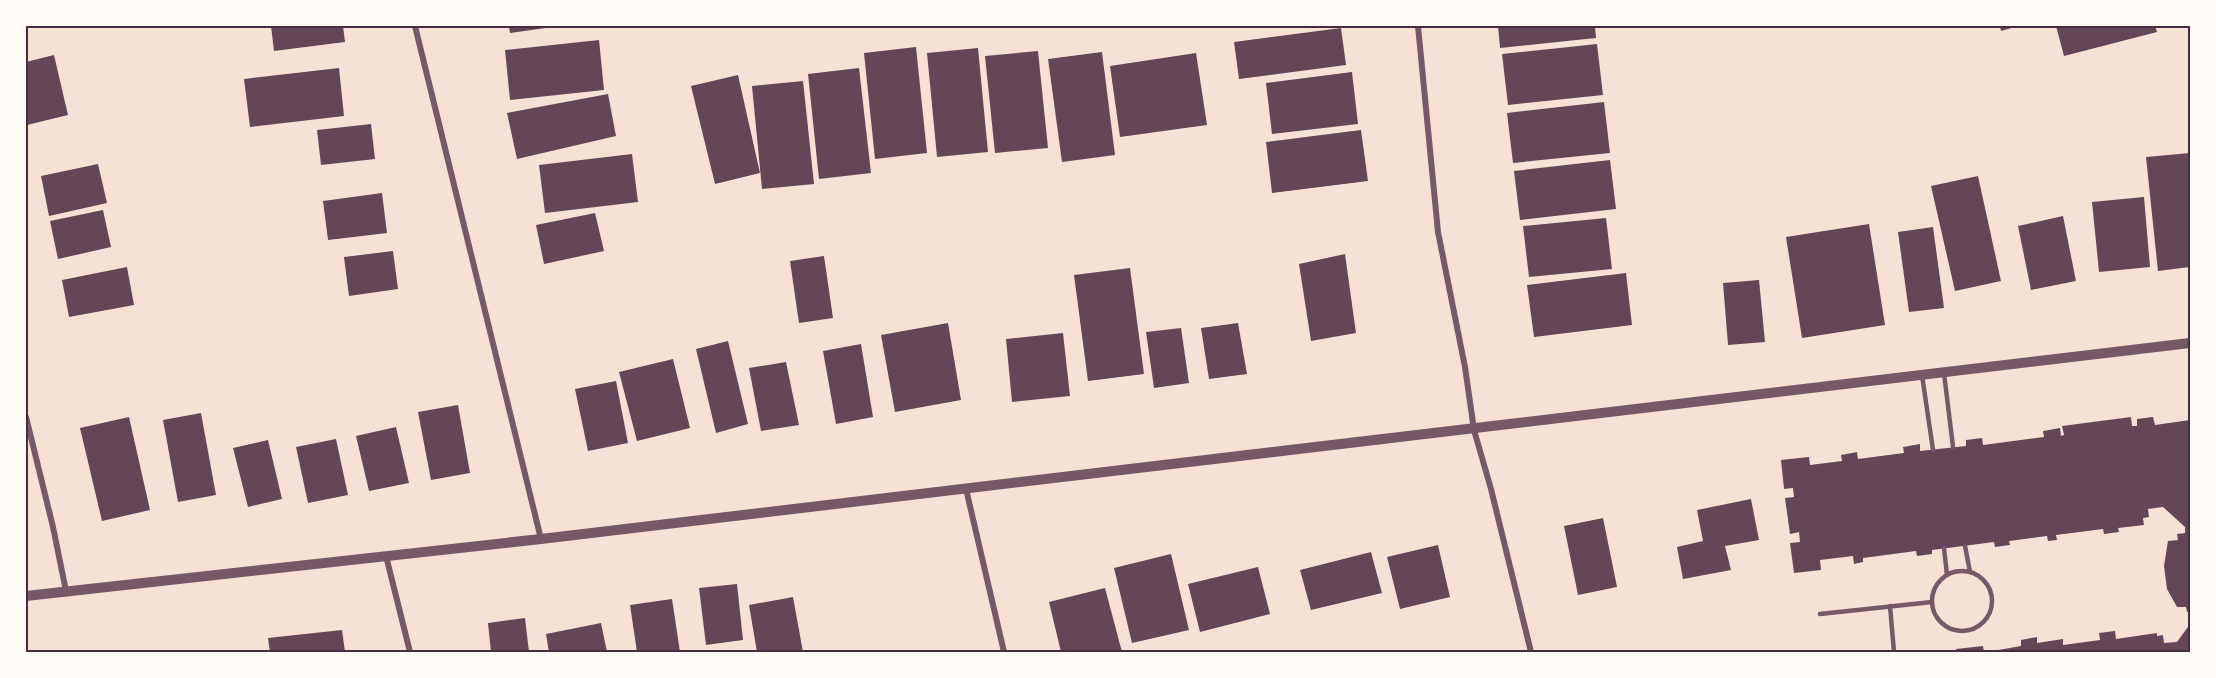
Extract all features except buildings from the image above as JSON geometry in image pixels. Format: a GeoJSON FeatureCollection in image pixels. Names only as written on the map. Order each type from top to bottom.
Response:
{"type":"FeatureCollection","features":[{"type":"Feature","properties":{"kind":"street"},"geometry":{"type":"LineString","coordinates":[[415,26],[541,539]]}},
{"type":"Feature","properties":{"kind":"street"},"geometry":{"type":"LineString","coordinates":[[1418,26],[1438,232],[1465,367],[1474,429],[1532,652]]}},
{"type":"Feature","properties":{"kind":"street"},"geometry":{"type":"LineString","coordinates":[[26,596],[541,539],[2190,343]]}},
{"type":"Feature","properties":{"kind":"street"},"geometry":{"type":"LineString","coordinates":[[26,417],[66,591]]}},
{"type":"Feature","properties":{"kind":"street"},"geometry":{"type":"LineString","coordinates":[[966,489],[1004,652]]}},
{"type":"Feature","properties":{"kind":"street"},"geometry":{"type":"LineString","coordinates":[[386,556],[411,652]]}},
{"type":"Feature","properties":{"kind":"lane"},"geometry":{"type":"LineString","coordinates":[[1944,373],[1953,447]]}},
{"type":"Feature","properties":{"kind":"lane"},"geometry":{"type":"LineString","coordinates":[[1922,375],[1933,450]]}},
{"type":"Feature","properties":{"kind":"lane"},"geometry":{"type":"LineString","coordinates":[[1965,546],[1970,572]]}},
{"type":"Feature","properties":{"kind":"lane"},"geometry":{"type":"LineString","coordinates":[[1944,548],[1947,575]]}},
{"type":"Feature","properties":{"kind":"lane"},"geometry":{"type":"LineString","coordinates":[[1962,571],[1970,572],[1986,583],[1990,591],[1991,610],[1981,625],[1963,632],[1953,630],[1938,619],[1933,611],[1932,602],[1936,586],[1947,575],[1962,571]]}},
{"type":"Feature","properties":{"kind":"lane"},"geometry":{"type":"LineString","coordinates":[[1820,614],[1932,602]]}},
{"type":"Feature","properties":{"kind":"lane"},"geometry":{"type":"LineString","coordinates":[[1890,606],[1894,652]]}}]}
